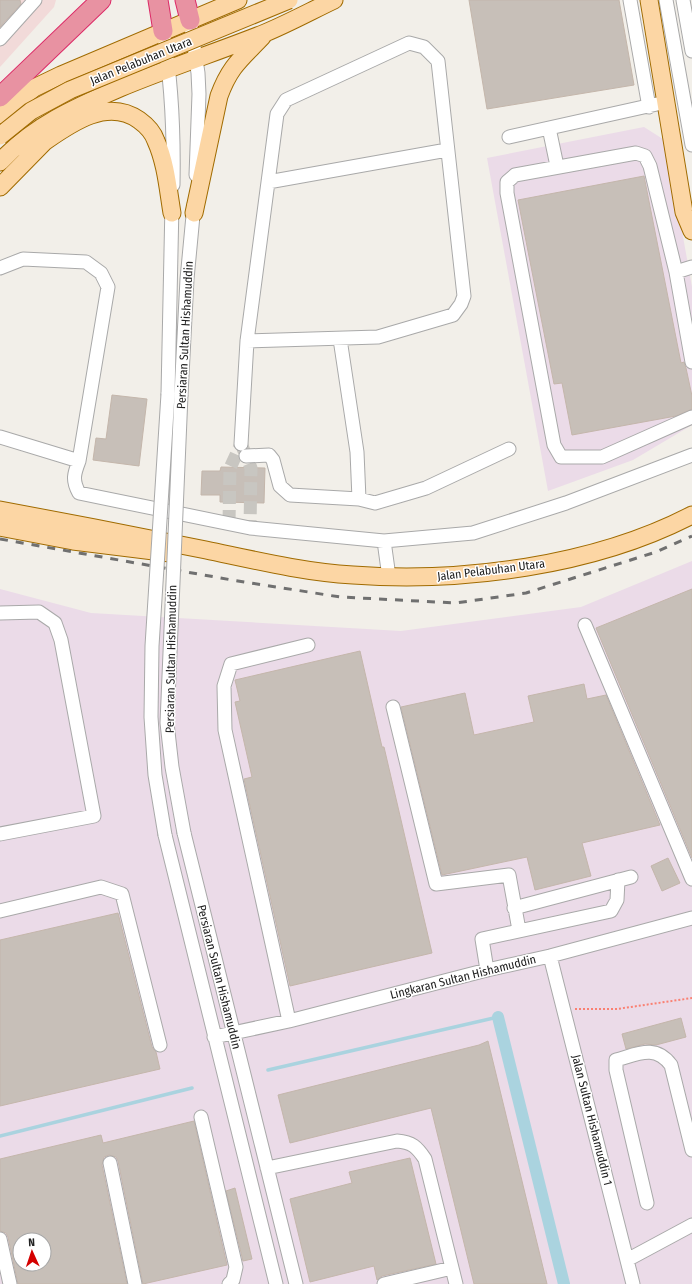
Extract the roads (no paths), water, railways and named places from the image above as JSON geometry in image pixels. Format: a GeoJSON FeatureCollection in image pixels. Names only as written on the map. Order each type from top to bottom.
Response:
{"type":"FeatureCollection","features":[{"type":"Feature","properties":{"kind":"highway"},"geometry":{"type":"LineString","coordinates":[[0,97],[101,0]]}},
{"type":"Feature","properties":{"kind":"highway"},"geometry":{"type":"LineString","coordinates":[[158,0],[163,31]]}},
{"type":"Feature","properties":{"kind":"highway"},"geometry":{"type":"LineString","coordinates":[[185,0],[190,20]]}},
{"type":"Feature","properties":{"kind":"main road"},"geometry":{"type":"LineString","coordinates":[[0,115],[34,88],[82,65],[238,0]]}},
{"type":"Feature","properties":{"kind":"main road","name":"Jalan Pelabuhan Utara"},"geometry":{"type":"LineString","coordinates":[[0,136],[31,111],[70,90],[289,0]]}},
{"type":"Feature","properties":{"kind":"main road"},"geometry":{"type":"LineString","coordinates":[[3,159],[29,135],[60,115],[169,68],[266,32],[334,0]]}},
{"type":"Feature","properties":{"kind":"main road"},"geometry":{"type":"LineString","coordinates":[[649,0],[684,212],[692,231]]}},
{"type":"Feature","properties":{"kind":"main road"},"geometry":{"type":"LineString","coordinates":[[194,213],[219,96],[223,85],[229,71],[237,60],[266,32]]}},
{"type":"Feature","properties":{"kind":"main road"},"geometry":{"type":"LineString","coordinates":[[0,187],[44,142],[70,120],[125,86]]}},
{"type":"Feature","properties":{"kind":"main road"},"geometry":{"type":"LineString","coordinates":[[44,142],[77,122],[100,112],[118,111],[134,116],[147,127],[156,140],[163,159],[172,213]]}},
{"type":"Feature","properties":{"kind":"main road"},"geometry":{"type":"LineString","coordinates":[[0,510],[282,565]]}},
{"type":"Feature","properties":{"kind":"main road","name":"Jalan Pelabuhan Utara"},"geometry":{"type":"LineString","coordinates":[[282,565],[344,574],[389,577],[438,577],[500,571],[574,558],[677,523],[692,515]]}},
{"type":"Feature","properties":{"kind":"main road"},"geometry":{"type":"LineString","coordinates":[[0,526],[115,547],[282,565]]}},
{"type":"Feature","properties":{"kind":"street"},"geometry":{"type":"LineString","coordinates":[[0,39],[35,0]]}},
{"type":"Feature","properties":{"kind":"street"},"geometry":{"type":"LineString","coordinates":[[630,0],[649,107]]}},
{"type":"Feature","properties":{"kind":"street"},"geometry":{"type":"LineString","coordinates":[[666,0],[692,145]]}},
{"type":"Feature","properties":{"kind":"street"},"geometry":{"type":"LineString","coordinates":[[683,0],[692,51]]}},
{"type":"Feature","properties":{"kind":"street","name":"Persiaran Sultan Hishamuddin"},"geometry":{"type":"LineString","coordinates":[[190,20],[199,87],[199,121],[194,213],[187,279],[167,723],[172,767],[184,833],[296,1284]]}},
{"type":"Feature","properties":{"kind":"street","name":"Persiaran Sultan Hishamuddin"},"geometry":{"type":"LineString","coordinates":[[163,31],[169,68],[173,129],[168,394],[152,646],[151,717],[155,775],[165,836],[276,1284]]}},
{"type":"Feature","properties":{"kind":"street"},"geometry":{"type":"LineString","coordinates":[[247,341],[378,337],[453,314],[461,304],[464,296],[438,61],[424,46],[409,43],[286,100],[277,114],[247,341],[244,450],[269,455],[273,460],[280,486],[290,495],[359,499],[375,503],[426,488],[510,449]]}},
{"type":"Feature","properties":{"kind":"street"},"geometry":{"type":"LineString","coordinates":[[509,137],[666,102]]}},
{"type":"Feature","properties":{"kind":"street"},"geometry":{"type":"LineString","coordinates":[[549,128],[557,166]]}},
{"type":"Feature","properties":{"kind":"street"},"geometry":{"type":"LineString","coordinates":[[268,182],[447,150]]}},
{"type":"Feature","properties":{"kind":"street"},"geometry":{"type":"LineString","coordinates":[[692,362],[676,272],[650,166],[645,156],[636,153],[557,166],[515,175],[508,182],[506,193],[554,446],[561,457],[602,457],[692,417]]}},
{"type":"Feature","properties":{"kind":"street"},"geometry":{"type":"LineString","coordinates":[[0,268],[23,259],[86,262],[101,273],[108,287],[79,461],[73,476],[74,485],[79,493],[250,528],[384,541],[473,533],[566,503],[692,455]]}},
{"type":"Feature","properties":{"kind":"street"},"geometry":{"type":"LineString","coordinates":[[676,272],[692,267]]}},
{"type":"Feature","properties":{"kind":"street"},"geometry":{"type":"LineString","coordinates":[[340,339],[357,452],[359,499]]}},
{"type":"Feature","properties":{"kind":"street"},"geometry":{"type":"LineString","coordinates":[[0,438],[79,461]]}},
{"type":"Feature","properties":{"kind":"street"},"geometry":{"type":"LineString","coordinates":[[384,541],[389,577]]}},
{"type":"Feature","properties":{"kind":"street"},"geometry":{"type":"LineString","coordinates":[[0,613],[39,612],[55,623],[61,640],[94,816],[0,834]]}},
{"type":"Feature","properties":{"kind":"street"},"geometry":{"type":"LineString","coordinates":[[585,625],[692,879]]}},
{"type":"Feature","properties":{"kind":"street"},"geometry":{"type":"LineString","coordinates":[[289,1021],[225,730],[224,686],[231,664],[308,645]]}},
{"type":"Feature","properties":{"kind":"street"},"geometry":{"type":"LineString","coordinates":[[393,707],[436,884],[509,875],[519,930]]}},
{"type":"Feature","properties":{"kind":"street"},"geometry":{"type":"LineString","coordinates":[[514,908],[631,877]]}},
{"type":"Feature","properties":{"kind":"street"},"geometry":{"type":"LineString","coordinates":[[487,970],[482,939],[611,911],[617,900],[618,880]]}},
{"type":"Feature","properties":{"kind":"street"},"geometry":{"type":"LineString","coordinates":[[0,911],[100,886],[122,894],[160,1045]]}},
{"type":"Feature","properties":{"kind":"street","name":"Lingkaran Sultan Hishamuddin"},"geometry":{"type":"LineString","coordinates":[[214,1037],[289,1021],[487,970],[550,956],[692,918]]}},
{"type":"Feature","properties":{"kind":"street","name":"Jalan Sultan Hishamuddin 1"},"geometry":{"type":"LineString","coordinates":[[550,956],[633,1284]]}},
{"type":"Feature","properties":{"kind":"street"},"geometry":{"type":"LineString","coordinates":[[647,1203],[616,1070],[616,1060],[649,1051],[664,1056],[672,1066],[692,1150]]}},
{"type":"Feature","properties":{"kind":"street"},"geometry":{"type":"LineString","coordinates":[[201,1117],[236,1267],[232,1280],[229,1284]]}},
{"type":"Feature","properties":{"kind":"street"},"geometry":{"type":"LineString","coordinates":[[267,1168],[397,1141],[410,1142],[417,1148],[425,1159],[456,1284]]}},
{"type":"Feature","properties":{"kind":"street"},"geometry":{"type":"LineString","coordinates":[[110,1163],[135,1284]]}},
{"type":"Feature","properties":{"kind":"street"},"geometry":{"type":"LineString","coordinates":[[627,1260],[692,1225]]}},
{"type":"Feature","properties":{"kind":"street"},"geometry":{"type":"LineString","coordinates":[[0,1239],[10,1284]]}},
{"type":"Feature","properties":{"kind":"street"},"geometry":{"type":"LineString","coordinates":[[384,1284],[452,1268]]}},
{"type":"Feature","properties":{"kind":"waterway"},"geometry":{"type":"LineString","coordinates":[[268,1070],[498,1017]]}},
{"type":"Feature","properties":{"kind":"waterway"},"geometry":{"type":"LineString","coordinates":[[498,1017],[564,1284]]}},
{"type":"Feature","properties":{"kind":"waterway"},"geometry":{"type":"LineString","coordinates":[[0,1136],[192,1088]]}},
{"type":"Feature","properties":{"kind":"tunnel"},"geometry":{"type":"LineString","coordinates":[[229,523],[230,468],[241,444]]}},
{"type":"Feature","properties":{"kind":"tunnel"},"geometry":{"type":"LineString","coordinates":[[242,446],[251,468],[250,528]]}},
{"type":"Feature","properties":{"kind":"railway"},"geometry":{"type":"LineString","coordinates":[[0,539],[232,580],[340,597],[456,603],[526,593],[656,552],[692,536]]}}]}
